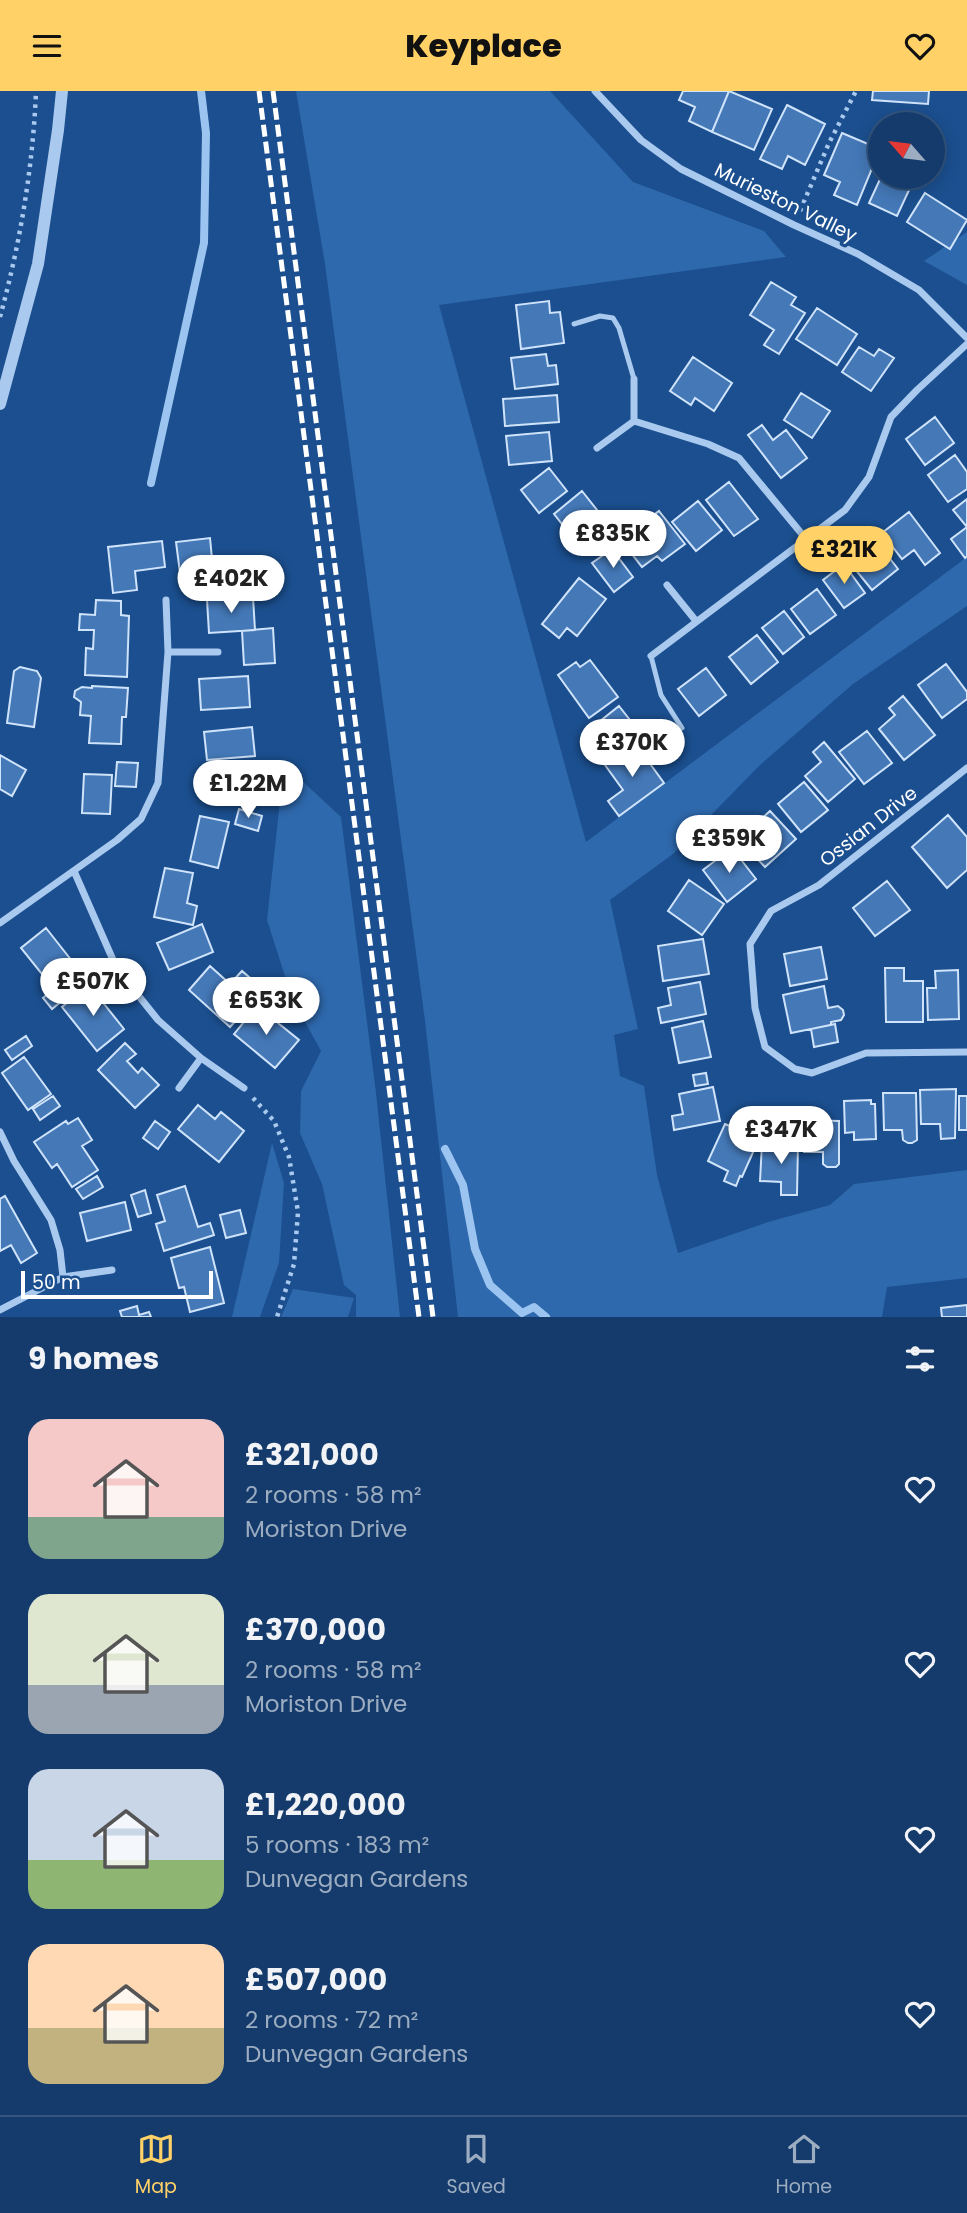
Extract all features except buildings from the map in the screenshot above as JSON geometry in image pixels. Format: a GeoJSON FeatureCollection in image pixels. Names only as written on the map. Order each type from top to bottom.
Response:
{"type":"FeatureCollection","features":[{"type":"Feature","properties":{"kind":"street"},"geometry":{"type":"LineString","coordinates":[[0,404],[37,264],[62,91]]}},
{"type":"Feature","properties":{"kind":"street","name":"Murieston Valley"},"geometry":{"type":"LineString","coordinates":[[595,91],[641,140],[681,169],[858,254],[919,290],[967,338]]}},
{"type":"Feature","properties":{"kind":"street"},"geometry":{"type":"LineString","coordinates":[[652,656],[845,510],[869,477],[891,417],[967,344]]}},
{"type":"Feature","properties":{"kind":"street"},"geometry":{"type":"LineString","coordinates":[[634,379],[634,421]]}},
{"type":"Feature","properties":{"kind":"street"},"geometry":{"type":"LineString","coordinates":[[634,421],[708,444],[739,458],[806,539]]}},
{"type":"Feature","properties":{"kind":"street"},"geometry":{"type":"LineString","coordinates":[[597,448],[634,421]]}},
{"type":"Feature","properties":{"kind":"street"},"geometry":{"type":"LineString","coordinates":[[667,585],[696,621]]}},
{"type":"Feature","properties":{"kind":"street"},"geometry":{"type":"LineString","coordinates":[[0,923],[141,819],[158,783],[168,652],[166,600]]}},
{"type":"Feature","properties":{"kind":"street"},"geometry":{"type":"LineString","coordinates":[[168,652],[218,652]]}},
{"type":"Feature","properties":{"kind":"street","name":"Ossian Drive"},"geometry":{"type":"LineString","coordinates":[[966,772],[819,885],[771,911],[750,944],[755,1008],[765,1047],[795,1069],[812,1073],[866,1053],[967,1052]]}},
{"type":"Feature","properties":{"kind":"street"},"geometry":{"type":"LineString","coordinates":[[74,871],[117,969],[158,1020],[201,1058],[244,1088]]}},
{"type":"Feature","properties":{"kind":"street"},"geometry":{"type":"LineString","coordinates":[[179,1088],[201,1058]]}},
{"type":"Feature","properties":{"kind":"street"},"geometry":{"type":"LineString","coordinates":[[0,1132],[14,1161],[51,1220],[60,1250],[63,1277]]}},
{"type":"Feature","properties":{"kind":"street"},"geometry":{"type":"LineString","coordinates":[[0,1310],[63,1277],[112,1270]]}},
{"type":"Feature","properties":{"kind":"lane"},"geometry":{"type":"LineString","coordinates":[[574,324],[600,316],[613,318],[619,328],[634,379]]}},
{"type":"Feature","properties":{"kind":"lane"},"geometry":{"type":"LineString","coordinates":[[652,656],[661,695],[682,729]]}},
{"type":"Feature","properties":{"kind":"path"},"geometry":{"type":"LineString","coordinates":[[0,317],[8,290],[28,185],[36,91]]}},
{"type":"Feature","properties":{"kind":"path"},"geometry":{"type":"LineString","coordinates":[[794,225],[829,143],[856,91]]}},
{"type":"Feature","properties":{"kind":"path"},"geometry":{"type":"LineString","coordinates":[[244,1088],[274,1121],[289,1157],[298,1212],[294,1264],[277,1317]]}},
{"type":"Feature","properties":{"kind":"shaded area"},"geometry":{"type":"Polygon","coordinates":[[[296,91],[550,91],[633,182],[764,231],[786,257],[439,305],[586,842],[967,557],[967,606],[853,684],[760,765],[673,854],[610,900],[638,1029],[614,1035],[620,1076],[644,1086],[657,1175],[678,1253],[768,1222],[830,1205],[854,1184],[967,1170],[967,1278],[887,1287],[882,1317],[458,1317],[425,1021],[325,264],[296,91]]]}},
{"type":"Feature","properties":{"kind":"shaded area"},"geometry":{"type":"Polygon","coordinates":[[[967,232],[967,285],[924,261],[967,232]]]}},
{"type":"Feature","properties":{"kind":"shaded area"},"geometry":{"type":"Polygon","coordinates":[[[284,764],[341,817],[376,1093],[400,1317],[356,1317],[356,1295],[344,1285],[322,1184],[300,1133],[301,1091],[321,1051],[292,998],[267,920],[284,764]]]}},
{"type":"Feature","properties":{"kind":"shaded area"},"geometry":{"type":"Polygon","coordinates":[[[272,1143],[284,1183],[279,1263],[260,1317],[232,1317],[272,1143]]]}},
{"type":"Feature","properties":{"kind":"shaded area"},"geometry":{"type":"Polygon","coordinates":[[[293,1289],[354,1298],[348,1317],[281,1317],[293,1289]]]}},
{"type":"Feature","properties":{"kind":"waterway"},"geometry":{"type":"LineString","coordinates":[[151,483],[204,243],[206,133],[201,91]]}},
{"type":"Feature","properties":{"kind":"waterway"},"geometry":{"type":"LineString","coordinates":[[445,1149],[463,1185],[475,1249],[490,1285],[522,1313],[534,1307],[546,1317]]}},
{"type":"Feature","properties":{"kind":"railway"},"geometry":{"type":"LineString","coordinates":[[259,91],[419,1317]]}},
{"type":"Feature","properties":{"kind":"railway"},"geometry":{"type":"LineString","coordinates":[[273,91],[433,1317]]}}]}
